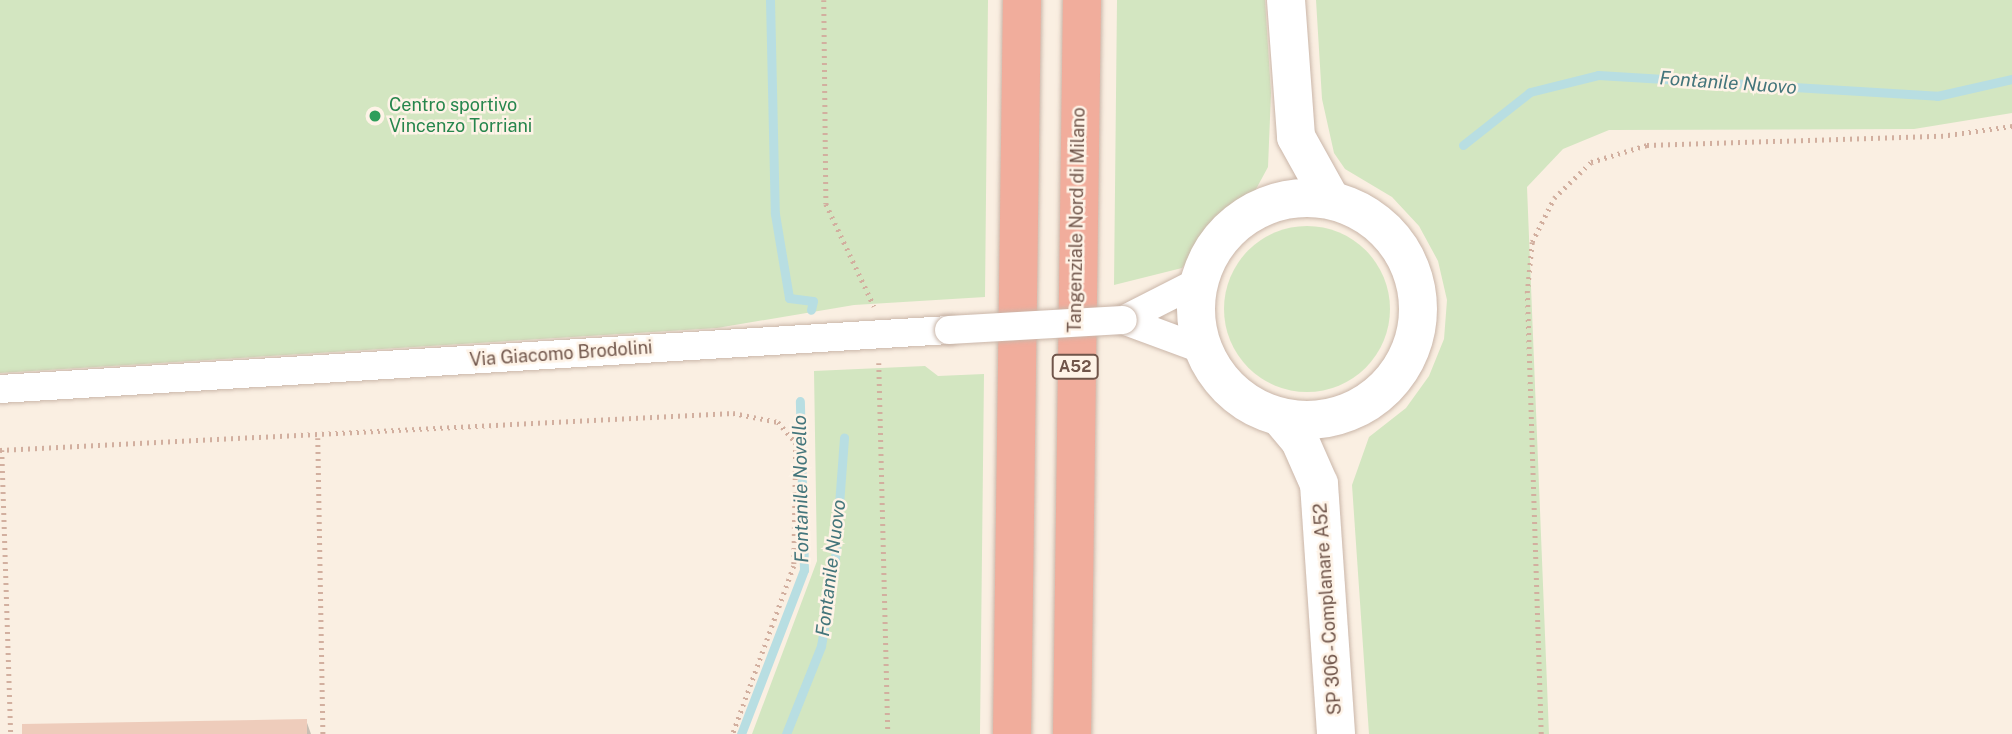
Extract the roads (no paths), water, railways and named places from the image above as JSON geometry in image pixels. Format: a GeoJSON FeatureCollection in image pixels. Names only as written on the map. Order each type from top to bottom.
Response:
{"type":"FeatureCollection","features":[{"type":"Feature","properties":{"kind":"highway"},"geometry":{"type":"LineString","coordinates":[[1012,734],[1022,0]]}},
{"type":"Feature","properties":{"kind":"highway","name":"Tangenziale Nord di Milano"},"geometry":{"type":"LineString","coordinates":[[1072,734],[1082,0]]}},
{"type":"Feature","properties":{"kind":"main road"},"geometry":{"type":"LineString","coordinates":[[1286,0],[1296,137],[1331,200]]}},
{"type":"Feature","properties":{"kind":"main road"},"geometry":{"type":"LineString","coordinates":[[1266,206],[1296,137]]}},
{"type":"Feature","properties":{"kind":"main road"},"geometry":{"type":"LineString","coordinates":[[1300,198],[1331,200],[1361,212],[1396,243],[1418,302],[1416,333],[1400,369],[1374,398],[1346,414],[1315,421],[1280,417],[1234,393],[1204,351],[1196,317],[1200,281],[1224,236],[1266,206],[1300,198]]}},
{"type":"Feature","properties":{"kind":"main road"},"geometry":{"type":"LineString","coordinates":[[1319,484],[1346,414]]}},
{"type":"Feature","properties":{"kind":"main road"},"geometry":{"type":"LineString","coordinates":[[1280,417],[1300,441],[1319,484]]}},
{"type":"Feature","properties":{"kind":"main road","name":"SP 306 - Complanare A52"},"geometry":{"type":"LineString","coordinates":[[1319,484],[1336,734]]}},
{"type":"Feature","properties":{"kind":"street","name":"Via Giacomo Brodolini"},"geometry":{"type":"LineString","coordinates":[[0,389],[1123,320],[1200,281]]}},
{"type":"Feature","properties":{"kind":"street","name":"Via Giacomo Brodolini"},"geometry":{"type":"LineString","coordinates":[[1123,320],[1204,351]]}},
{"type":"Feature","properties":{"kind":"waterway"},"geometry":{"type":"LineString","coordinates":[[770,0],[775,214],[789,298],[813,301],[811,310]]}},
{"type":"Feature","properties":{"kind":"waterway","name":"Fontanile Nuovo"},"geometry":{"type":"LineString","coordinates":[[1463,145],[1530,92],[1598,75],[1937,96],[2012,79]]}},
{"type":"Feature","properties":{"kind":"waterway","name":"Fontanile Novello"},"geometry":{"type":"LineString","coordinates":[[741,734],[804,570],[800,401]]}},
{"type":"Feature","properties":{"kind":"waterway","name":"Fontanile Nuovo"},"geometry":{"type":"LineString","coordinates":[[786,734],[821,646],[834,571],[844,437]]}},
{"type":"Feature","properties":{"kind":"place","name":"Centro sportivo Vincenzo Torriani"},"geometry":{"type":"Point","coordinates":[375,116]}}]}
